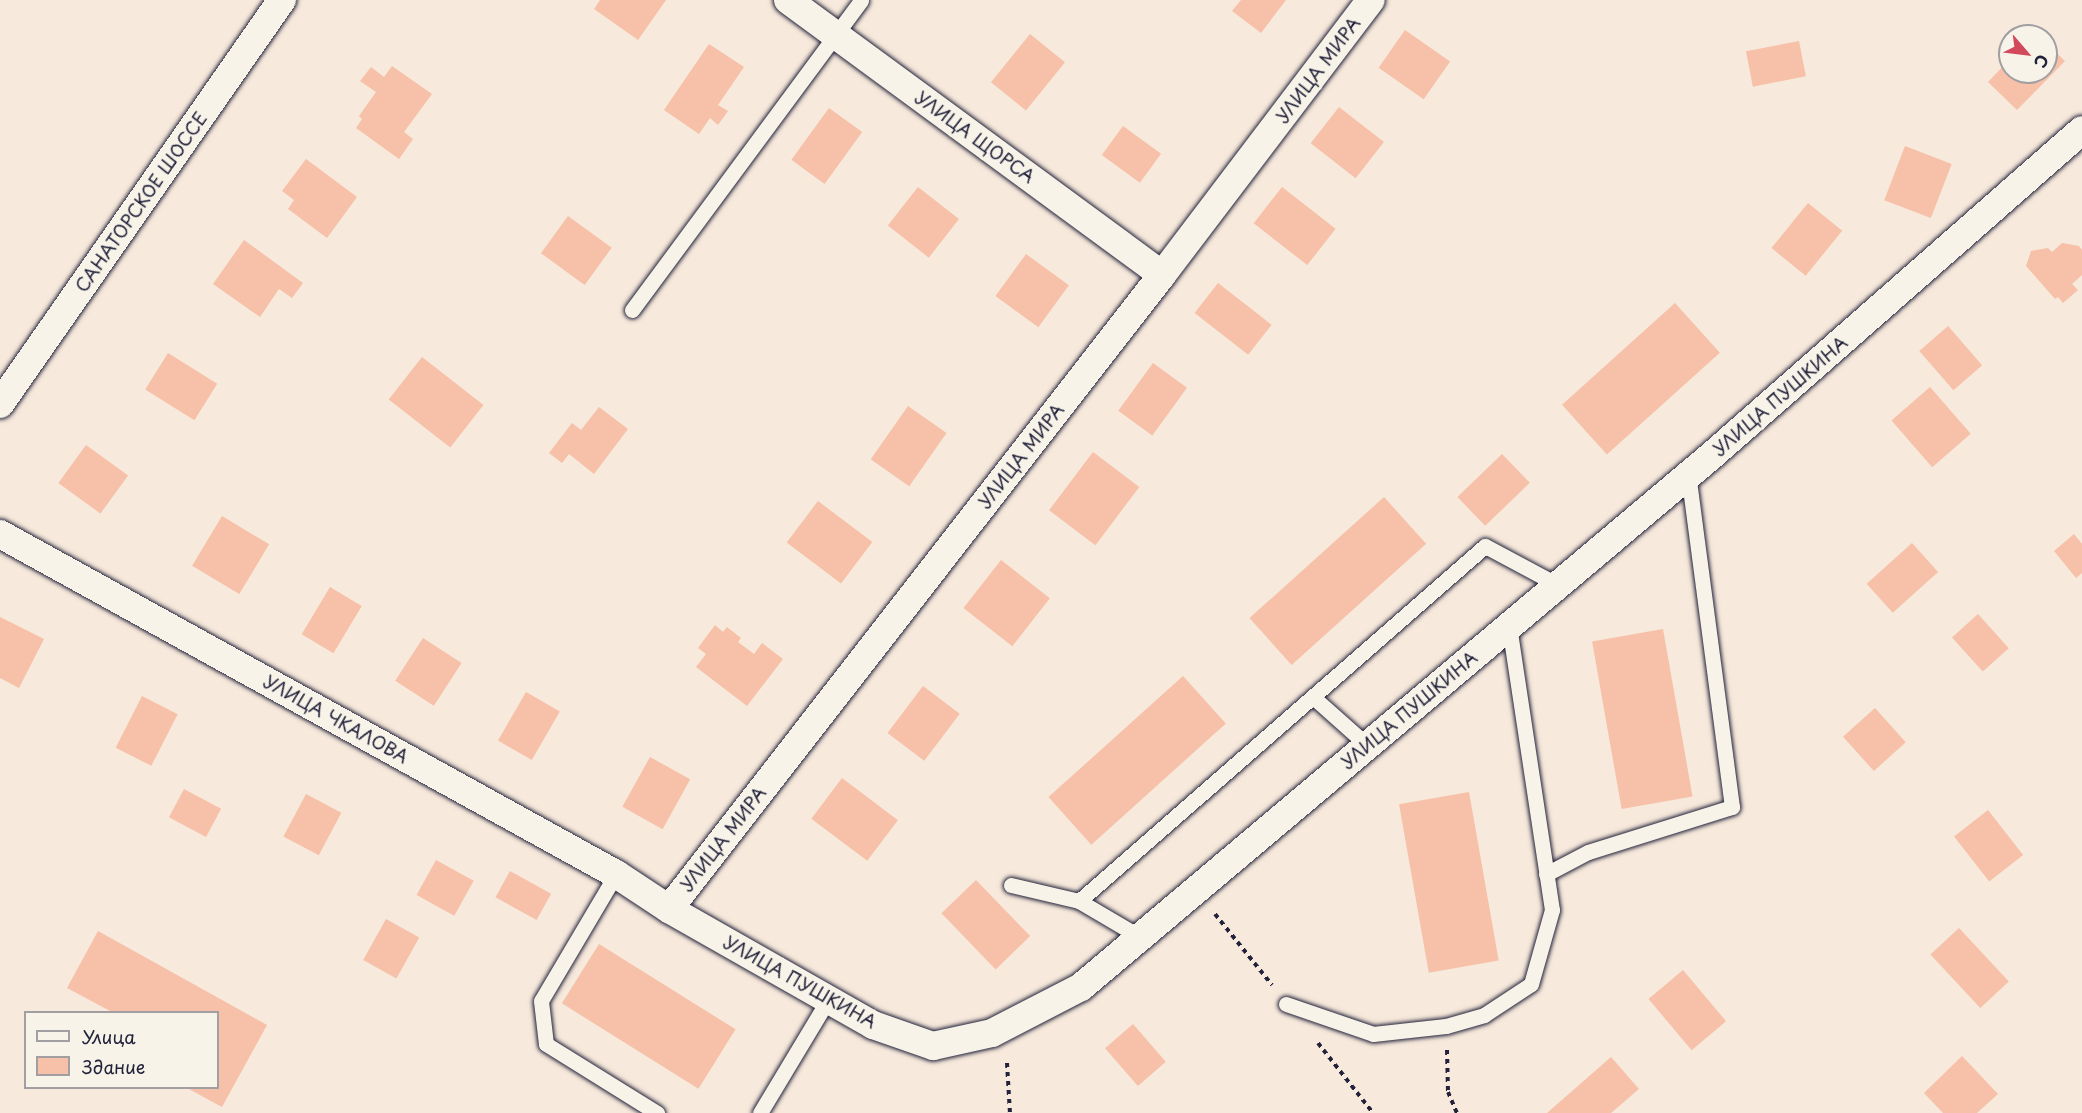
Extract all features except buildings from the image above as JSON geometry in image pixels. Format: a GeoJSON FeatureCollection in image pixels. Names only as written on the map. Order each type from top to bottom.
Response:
{"type":"FeatureCollection","features":[{"type":"Feature","properties":{"kind":"street","name":"САНАТОРСКОЕ ШОССЕ"},"geometry":{"type":"LineString","coordinates":[[0,404],[282,0]]}},
{"type":"Feature","properties":{"kind":"street","name":"УЛИЦА ЩОРСА"},"geometry":{"type":"LineString","coordinates":[[788,0],[1162,275]]}},
{"type":"Feature","properties":{"kind":"street","name":"УЛИЦА МИРА"},"geometry":{"type":"LineString","coordinates":[[669,909],[1162,275],[1371,0]]}},
{"type":"Feature","properties":{"kind":"street","name":"УЛИЦА ПУШКИНА"},"geometry":{"type":"LineString","coordinates":[[669,909],[873,1025],[933,1046],[992,1033],[1081,987],[1688,476],[2082,130]]}},
{"type":"Feature","properties":{"kind":"street","name":"УЛИЦА ЧКАЛОВА"},"geometry":{"type":"LineString","coordinates":[[0,534],[616,874],[669,909]]}},
{"type":"Feature","properties":{"kind":"lane"},"geometry":{"type":"LineString","coordinates":[[632,310],[861,0]]}},
{"type":"Feature","properties":{"kind":"lane"},"geometry":{"type":"LineString","coordinates":[[1546,874],[1588,852],[1732,807],[1688,476]]}},
{"type":"Feature","properties":{"kind":"lane"},"geometry":{"type":"LineString","coordinates":[[1079,901],[1485,546],[1558,585]]}},
{"type":"Feature","properties":{"kind":"lane"},"geometry":{"type":"LineString","coordinates":[[1286,1004],[1373,1034],[1446,1026],[1484,1015],[1532,984],[1552,910],[1509,626]]}},
{"type":"Feature","properties":{"kind":"lane"},"geometry":{"type":"LineString","coordinates":[[1313,697],[1368,746]]}},
{"type":"Feature","properties":{"kind":"lane"},"geometry":{"type":"LineString","coordinates":[[616,874],[541,1001],[546,1044],[657,1113]]}},
{"type":"Feature","properties":{"kind":"lane"},"geometry":{"type":"LineString","coordinates":[[1011,885],[1079,901],[1140,937]]}},
{"type":"Feature","properties":{"kind":"lane"},"geometry":{"type":"LineString","coordinates":[[760,1113],[828,1000]]}},
{"type":"Feature","properties":{"kind":"path"},"geometry":{"type":"LineString","coordinates":[[1196,890],[1373,1113]]}},
{"type":"Feature","properties":{"kind":"path"},"geometry":{"type":"LineString","coordinates":[[1004,1026],[1010,1113]]}},
{"type":"Feature","properties":{"kind":"path"},"geometry":{"type":"LineString","coordinates":[[1446,1026],[1448,1092],[1457,1113]]}}]}
